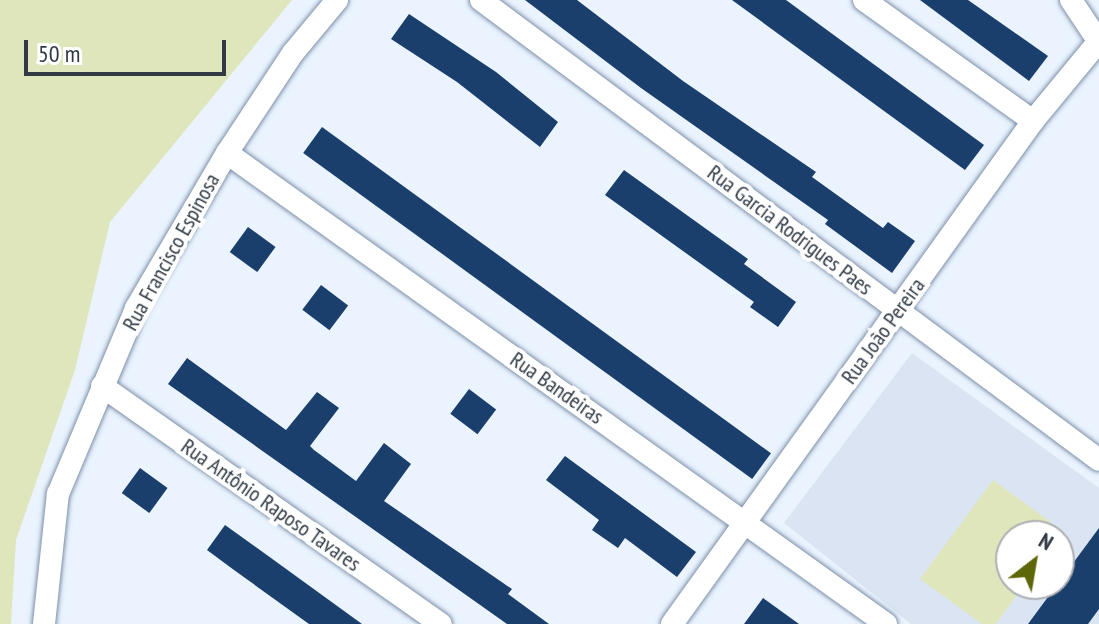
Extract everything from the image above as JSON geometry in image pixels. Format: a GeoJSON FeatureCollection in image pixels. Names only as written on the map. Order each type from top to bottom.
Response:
{"type":"FeatureCollection","features":[{"type":"Feature","properties":{"kind":"street","name":"Rua Francisco Espinosa"},"geometry":{"type":"LineString","coordinates":[[44,624],[58,494],[136,308],[227,153],[293,53],[337,0]]}},
{"type":"Feature","properties":{"kind":"street","name":"Rua Garcia Rodrigues Paes"},"geometry":{"type":"LineString","coordinates":[[481,0],[1099,460]]}},
{"type":"Feature","properties":{"kind":"street"},"geometry":{"type":"LineString","coordinates":[[864,0],[1033,121]]}},
{"type":"Feature","properties":{"kind":"street"},"geometry":{"type":"LineString","coordinates":[[1071,0],[1099,41]]}},
{"type":"Feature","properties":{"kind":"street","name":"Rua João Pereira"},"geometry":{"type":"LineString","coordinates":[[672,624],[1033,121],[1099,41]]}},
{"type":"Feature","properties":{"kind":"street","name":"Rua Bandeiras"},"geometry":{"type":"LineString","coordinates":[[227,153],[886,624]]}},
{"type":"Feature","properties":{"kind":"street","name":"Rua Antônio Raposo Tavares"},"geometry":{"type":"LineString","coordinates":[[102,386],[441,624]]}},
{"type":"Feature","properties":{"kind":"shaded area"},"geometry":{"type":"Polygon","coordinates":[[[912,353],[1099,488],[1099,624],[911,624],[784,523],[912,353]]]}},
{"type":"Feature","properties":{"kind":"green space"},"geometry":{"type":"Polygon","coordinates":[[[0,0],[292,0],[110,222],[75,370],[16,540],[11,624],[0,624],[0,0]]]}},
{"type":"Feature","properties":{"kind":"green space"},"geometry":{"type":"Polygon","coordinates":[[[993,480],[1048,520],[995,520],[995,600],[1013,600],[996,624],[982,624],[920,579],[993,480]]]}},
{"type":"Feature","properties":{"kind":"building"},"geometry":{"type":"Polygon","coordinates":[[[525,0],[577,0],[683,81],[816,172],[812,177],[883,228],[888,222],[915,241],[892,273],[825,224],[828,220],[641,88],[525,0]]]}},
{"type":"Feature","properties":{"kind":"building"},"geometry":{"type":"Polygon","coordinates":[[[732,0],[786,0],[984,145],[965,170],[732,0]]]}},
{"type":"Feature","properties":{"kind":"building"},"geometry":{"type":"Polygon","coordinates":[[[920,0],[968,0],[1048,56],[1029,81],[920,0]]]}},
{"type":"Feature","properties":{"kind":"building"},"geometry":{"type":"Polygon","coordinates":[[[409,14],[496,72],[558,122],[540,147],[457,82],[391,39],[409,14]]]}},
{"type":"Feature","properties":{"kind":"building"},"geometry":{"type":"Polygon","coordinates":[[[322,127],[771,453],[752,479],[303,153],[322,127]]]}},
{"type":"Feature","properties":{"kind":"building"},"geometry":{"type":"Polygon","coordinates":[[[624,170],[748,259],[744,264],[796,302],[778,327],[750,307],[754,302],[605,195],[624,170]]]}},
{"type":"Feature","properties":{"kind":"building"},"geometry":{"type":"Polygon","coordinates":[[[248,227],[276,247],[257,272],[230,252],[248,227]]]}},
{"type":"Feature","properties":{"kind":"building"},"geometry":{"type":"Polygon","coordinates":[[[321,285],[348,305],[329,330],[302,310],[321,285]]]}},
{"type":"Feature","properties":{"kind":"building"},"geometry":{"type":"Polygon","coordinates":[[[187,358],[286,430],[317,392],[339,408],[310,446],[356,481],[384,443],[411,464],[384,501],[512,589],[508,594],[549,624],[507,624],[168,384],[187,358]]]}},
{"type":"Feature","properties":{"kind":"building"},"geometry":{"type":"Polygon","coordinates":[[[469,389],[496,409],[477,434],[450,414],[469,389]]]}},
{"type":"Feature","properties":{"kind":"building"},"geometry":{"type":"Polygon","coordinates":[[[565,456],[696,552],[677,577],[625,538],[618,548],[592,530],[599,520],[546,480],[565,456]]]}},
{"type":"Feature","properties":{"kind":"building"},"geometry":{"type":"Polygon","coordinates":[[[140,468],[168,488],[149,513],[122,493],[140,468]]]}},
{"type":"Feature","properties":{"kind":"building"},"geometry":{"type":"Polygon","coordinates":[[[225,525],[362,624],[309,624],[234,570],[207,550],[225,525]]]}},
{"type":"Feature","properties":{"kind":"building"},"geometry":{"type":"Polygon","coordinates":[[[1099,528],[1099,609],[1088,624],[1028,624],[1046,600],[1075,600],[1075,560],[1099,528]]]}},
{"type":"Feature","properties":{"kind":"building"},"geometry":{"type":"Polygon","coordinates":[[[763,598],[799,624],[744,624],[763,598]]]}}]}
